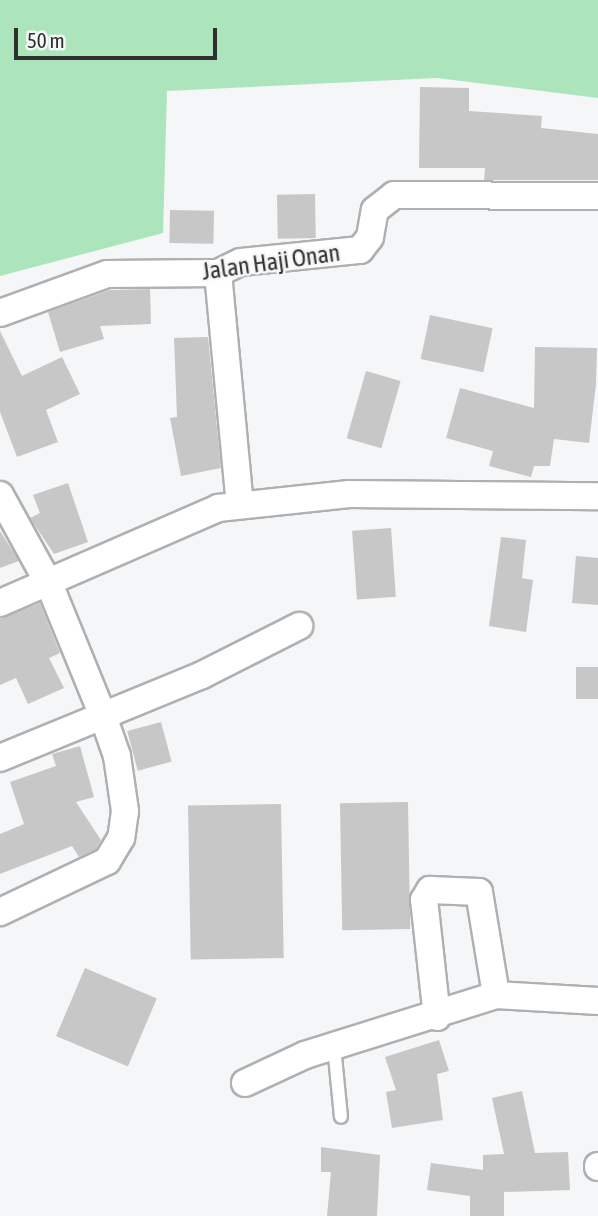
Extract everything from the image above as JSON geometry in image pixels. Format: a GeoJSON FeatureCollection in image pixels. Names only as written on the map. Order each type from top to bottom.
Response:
{"type":"FeatureCollection","features":[{"type":"Feature","properties":{"kind":"street","name":"Jalan Haji Onan"},"geometry":{"type":"LineString","coordinates":[[0,313],[107,274],[219,272],[241,262],[360,250],[370,237],[375,210],[394,195],[598,196]]}},
{"type":"Feature","properties":{"kind":"street"},"geometry":{"type":"LineString","coordinates":[[219,272],[240,504]]}},
{"type":"Feature","properties":{"kind":"street"},"geometry":{"type":"LineString","coordinates":[[0,603],[50,586],[177,522],[240,504],[349,494],[598,496]]}},
{"type":"Feature","properties":{"kind":"street"},"geometry":{"type":"LineString","coordinates":[[0,495],[50,586],[103,716],[117,756],[125,811],[121,838],[107,861],[0,912]]}},
{"type":"Feature","properties":{"kind":"street"},"geometry":{"type":"LineString","coordinates":[[0,758],[103,716],[299,626]]}},
{"type":"Feature","properties":{"kind":"street"},"geometry":{"type":"LineString","coordinates":[[437,1017],[424,900],[429,890],[479,892],[496,995]]}},
{"type":"Feature","properties":{"kind":"street"},"geometry":{"type":"LineString","coordinates":[[245,1083],[334,1046],[437,1017],[496,995],[598,1001]]}},
{"type":"Feature","properties":{"kind":"lane"},"geometry":{"type":"LineString","coordinates":[[334,1046],[341,1117]]}},
{"type":"Feature","properties":{"kind":"green space"},"geometry":{"type":"Polygon","coordinates":[[[0,0],[598,0],[598,98],[437,78],[167,91],[163,233],[0,276],[0,0]]]}},
{"type":"Feature","properties":{"kind":"building"},"geometry":{"type":"Polygon","coordinates":[[[420,87],[469,88],[469,111],[542,116],[541,128],[598,134],[598,180],[484,180],[485,168],[419,168],[420,87]]]}},
{"type":"Feature","properties":{"kind":"building"},"geometry":{"type":"Polygon","coordinates":[[[315,194],[316,238],[278,239],[277,195],[315,194]]]}},
{"type":"Feature","properties":{"kind":"building"},"geometry":{"type":"Polygon","coordinates":[[[170,210],[214,211],[213,244],[169,243],[170,210]]]}},
{"type":"Feature","properties":{"kind":"building"},"geometry":{"type":"Polygon","coordinates":[[[150,289],[151,324],[100,326],[104,339],[60,352],[48,312],[110,290],[150,289]]]}},
{"type":"Feature","properties":{"kind":"building"},"geometry":{"type":"Polygon","coordinates":[[[430,315],[493,328],[483,372],[421,359],[430,315]]]}},
{"type":"Feature","properties":{"kind":"building"},"geometry":{"type":"Polygon","coordinates":[[[0,331],[22,376],[62,357],[80,394],[46,410],[58,442],[17,457],[0,412],[0,331]]]}},
{"type":"Feature","properties":{"kind":"building"},"geometry":{"type":"Polygon","coordinates":[[[208,337],[221,468],[181,476],[170,418],[177,417],[174,338],[208,337]]]}},
{"type":"Feature","properties":{"kind":"building"},"geometry":{"type":"Polygon","coordinates":[[[535,347],[597,348],[596,384],[589,443],[554,439],[550,466],[534,466],[531,477],[489,466],[493,451],[446,438],[460,388],[534,408],[535,347]]]}},
{"type":"Feature","properties":{"kind":"building"},"geometry":{"type":"Polygon","coordinates":[[[366,371],[401,381],[381,448],[347,438],[366,371]]]}},
{"type":"Feature","properties":{"kind":"building"},"geometry":{"type":"Polygon","coordinates":[[[68,483],[88,542],[54,554],[30,518],[40,513],[33,495],[68,483]]]}},
{"type":"Feature","properties":{"kind":"building"},"geometry":{"type":"Polygon","coordinates":[[[391,528],[396,597],[357,600],[352,531],[391,528]]]}},
{"type":"Feature","properties":{"kind":"building"},"geometry":{"type":"Polygon","coordinates":[[[0,531],[19,561],[0,568],[0,531]]]}},
{"type":"Feature","properties":{"kind":"building"},"geometry":{"type":"Polygon","coordinates":[[[501,537],[526,540],[522,578],[533,580],[526,632],[489,626],[501,537]]]}},
{"type":"Feature","properties":{"kind":"building"},"geometry":{"type":"Polygon","coordinates":[[[576,556],[598,558],[598,605],[572,603],[576,556]]]}},
{"type":"Feature","properties":{"kind":"building"},"geometry":{"type":"Polygon","coordinates":[[[40,603],[60,653],[49,658],[64,688],[28,704],[16,678],[0,685],[0,619],[40,603]]]}},
{"type":"Feature","properties":{"kind":"building"},"geometry":{"type":"Polygon","coordinates":[[[576,667],[598,667],[598,699],[576,699],[576,667]]]}},
{"type":"Feature","properties":{"kind":"building"},"geometry":{"type":"Polygon","coordinates":[[[161,722],[172,762],[138,771],[127,731],[161,722]]]}},
{"type":"Feature","properties":{"kind":"building"},"geometry":{"type":"Polygon","coordinates":[[[80,746],[94,797],[76,802],[101,840],[96,849],[79,857],[72,846],[0,874],[0,834],[24,824],[10,782],[56,766],[52,754],[80,746]]]}},
{"type":"Feature","properties":{"kind":"building"},"geometry":{"type":"Polygon","coordinates":[[[408,802],[410,929],[342,930],[340,803],[408,802]]]}},
{"type":"Feature","properties":{"kind":"building"},"geometry":{"type":"Polygon","coordinates":[[[281,804],[284,958],[191,960],[188,806],[281,804]]]}},
{"type":"Feature","properties":{"kind":"building"},"geometry":{"type":"Polygon","coordinates":[[[85,968],[157,998],[128,1067],[56,1036],[85,968]]]}},
{"type":"Feature","properties":{"kind":"building"},"geometry":{"type":"Polygon","coordinates":[[[439,1040],[449,1071],[437,1074],[443,1120],[392,1128],[386,1092],[396,1090],[385,1057],[439,1040]]]}},
{"type":"Feature","properties":{"kind":"building"},"geometry":{"type":"Polygon","coordinates":[[[522,1091],[535,1153],[568,1152],[570,1190],[504,1192],[504,1216],[470,1216],[470,1196],[427,1190],[431,1163],[483,1170],[483,1155],[504,1154],[492,1098],[522,1091]]]}},
{"type":"Feature","properties":{"kind":"building"},"geometry":{"type":"Polygon","coordinates":[[[321,1147],[380,1155],[377,1216],[327,1216],[331,1172],[321,1172],[321,1147]]]}}]}
